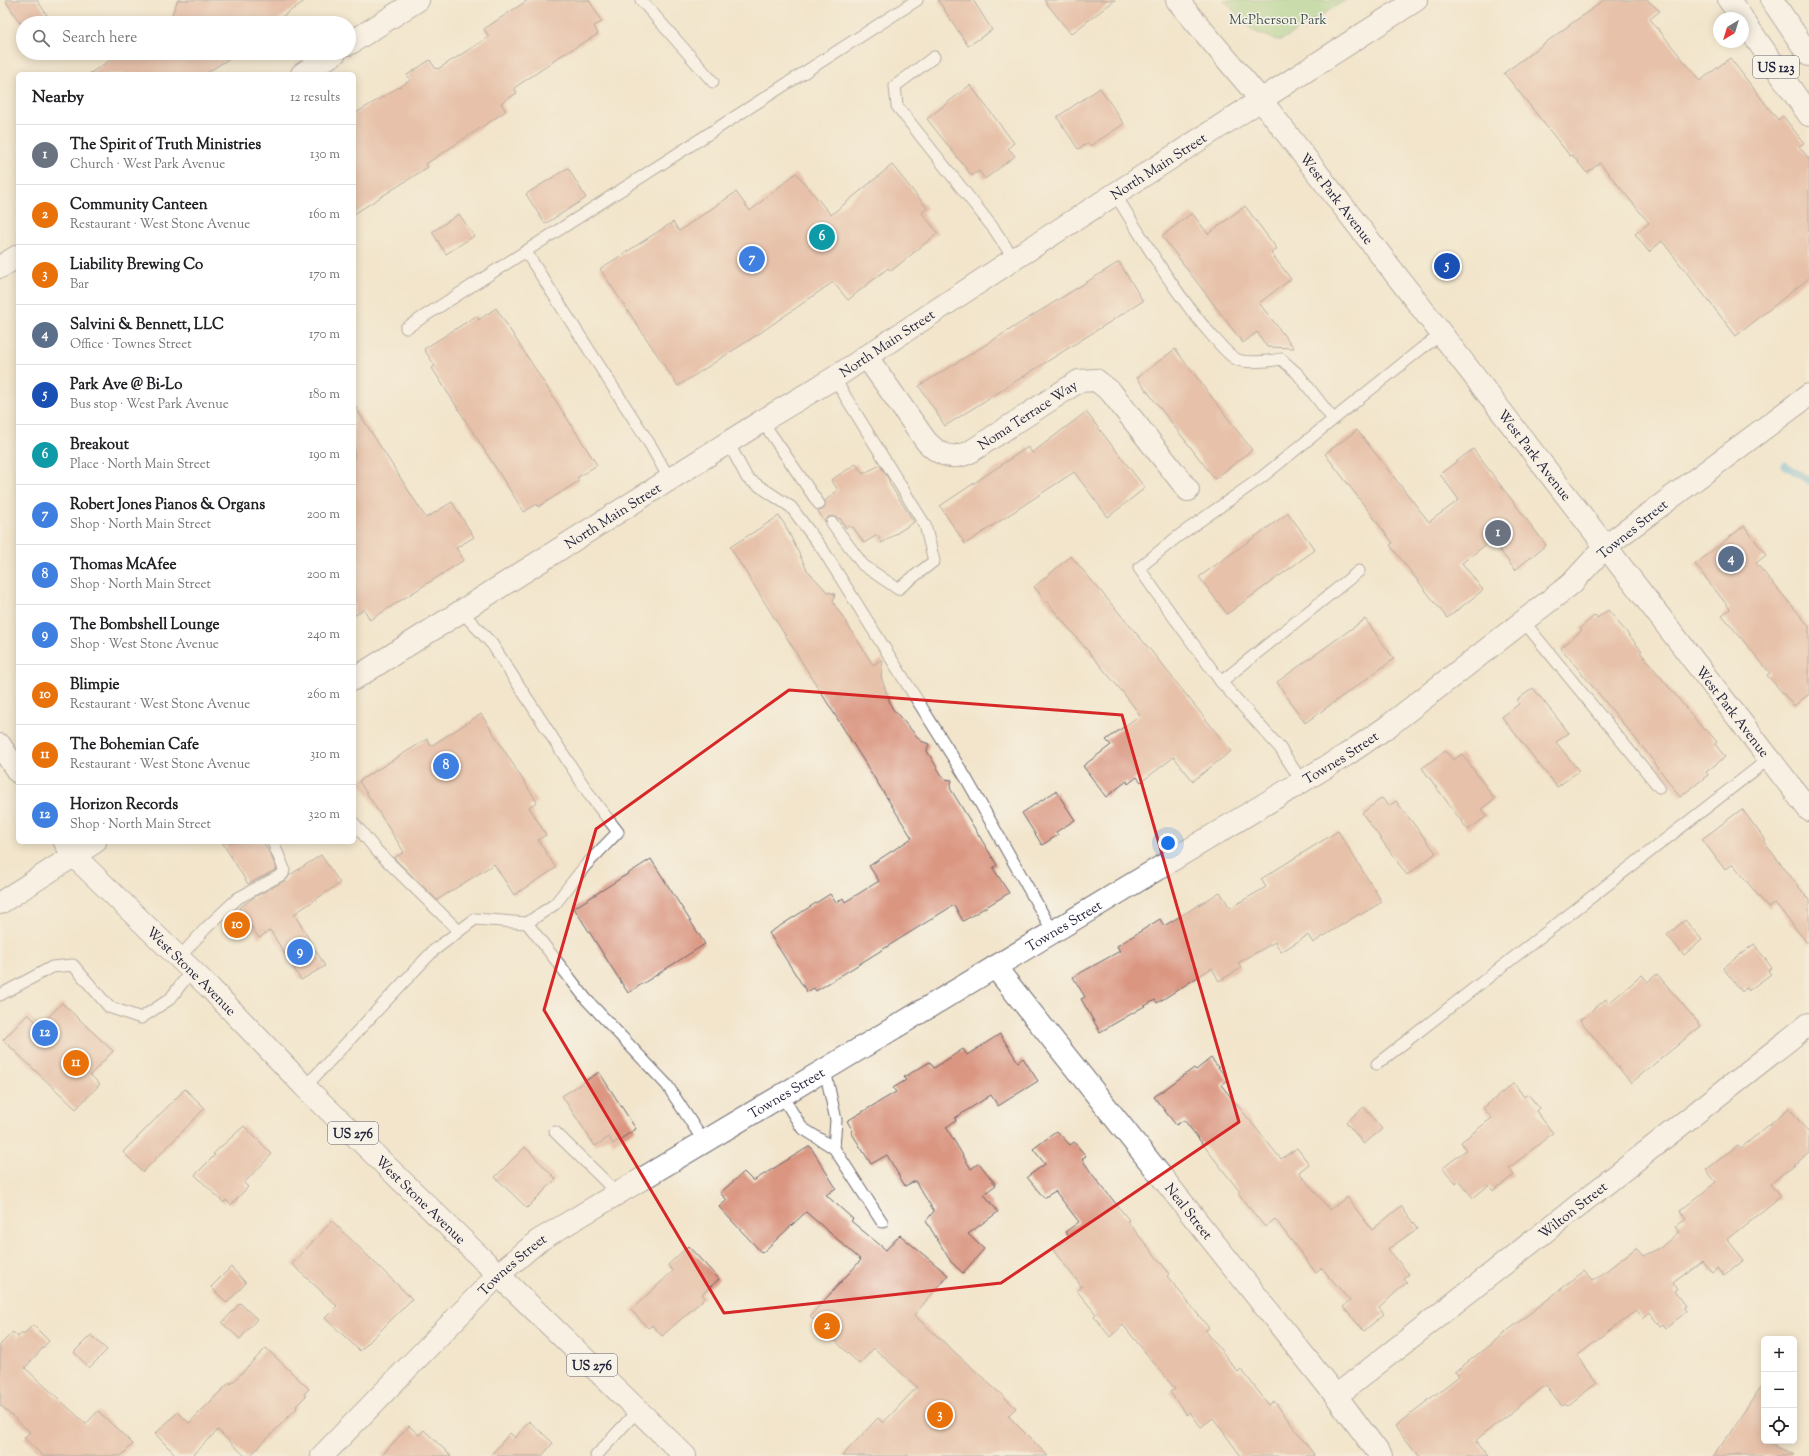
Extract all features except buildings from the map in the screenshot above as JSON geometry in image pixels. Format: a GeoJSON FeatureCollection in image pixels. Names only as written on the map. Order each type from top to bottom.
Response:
{"type":"FeatureCollection","features":[{"type":"Feature","properties":{"kind":"main road"},"geometry":{"type":"LineString","coordinates":[[356,40],[418,0]]}},
{"type":"Feature","properties":{"kind":"main road","name":"West Park Avenue"},"geometry":{"type":"LineString","coordinates":[[1177,0],[1261,100],[1809,810]]}},
{"type":"Feature","properties":{"kind":"main road","name":"North Main Street"},"geometry":{"type":"LineString","coordinates":[[356,678],[728,442],[834,378],[1014,259],[1416,0]]}},
{"type":"Feature","properties":{"kind":"main road","name":"US 123"},"geometry":{"type":"LineString","coordinates":[[1730,0],[1738,12]]}},
{"type":"Feature","properties":{"kind":"main road","name":"US 123"},"geometry":{"type":"LineString","coordinates":[[1772,0],[1809,55]]}},
{"type":"Feature","properties":{"kind":"main road","name":"US 123"},"geometry":{"type":"LineString","coordinates":[[1749,29],[1809,115]]}},
{"type":"Feature","properties":{"kind":"main road"},"geometry":{"type":"LineString","coordinates":[[305,72],[324,60]]}},
{"type":"Feature","properties":{"kind":"main road"},"geometry":{"type":"LineString","coordinates":[[0,267],[16,257]]}},
{"type":"Feature","properties":{"kind":"main road","name":"Noma Terrace Way"},"geometry":{"type":"LineString","coordinates":[[866,356],[926,441],[937,451],[953,457],[970,452],[1079,381],[1096,380],[1111,392],[1188,490]]}},
{"type":"Feature","properties":{"kind":"main road","name":"Townes Street"},"geometry":{"type":"LineString","coordinates":[[322,1456],[499,1274],[538,1241],[782,1096],[1302,782],[1387,728],[1571,584],[1606,546],[1809,395]]}},
{"type":"Feature","properties":{"kind":"main road"},"geometry":{"type":"LineString","coordinates":[[0,745],[16,769]]}},
{"type":"Feature","properties":{"kind":"main road"},"geometry":{"type":"LineString","coordinates":[[0,903],[69,849],[88,844]]}},
{"type":"Feature","properties":{"kind":"main road","name":"West Stone Avenue"},"geometry":{"type":"LineString","coordinates":[[69,849],[306,1087],[685,1456]]}},
{"type":"Feature","properties":{"kind":"main road","name":"Neal Street"},"geometry":{"type":"LineString","coordinates":[[995,967],[1336,1396],[1381,1456]]}},
{"type":"Feature","properties":{"kind":"main road","name":"Wilton Street"},"geometry":{"type":"LineString","coordinates":[[1336,1396],[1809,1024]]}},
{"type":"Feature","properties":{"kind":"lane"},"geometry":{"type":"LineString","coordinates":[[641,0],[713,82]]}},
{"type":"Feature","properties":{"kind":"lane"},"geometry":{"type":"LineString","coordinates":[[406,328],[917,0]]}},
{"type":"Feature","properties":{"kind":"lane"},"geometry":{"type":"LineString","coordinates":[[934,57],[895,86],[897,106],[994,229],[1014,259]]}},
{"type":"Feature","properties":{"kind":"lane"},"geometry":{"type":"LineString","coordinates":[[1115,194],[1198,319],[1220,344],[1236,360],[1261,362],[1282,359],[1298,374],[1333,419]]}},
{"type":"Feature","properties":{"kind":"lane"},"geometry":{"type":"LineString","coordinates":[[526,252],[652,446],[670,480]]}},
{"type":"Feature","properties":{"kind":"lane"},"geometry":{"type":"LineString","coordinates":[[1302,782],[1280,748],[1221,682],[1139,568],[1177,537],[1262,477],[1422,348],[1443,334]]}},
{"type":"Feature","properties":{"kind":"lane"},"geometry":{"type":"LineString","coordinates":[[832,523],[864,565],[898,589],[934,561],[925,525],[834,378]]}},
{"type":"Feature","properties":{"kind":"lane"},"geometry":{"type":"LineString","coordinates":[[762,421],[819,504]]}},
{"type":"Feature","properties":{"kind":"lane"},"geometry":{"type":"LineString","coordinates":[[728,442],[747,478],[791,507],[823,550],[966,778],[1053,932]]}},
{"type":"Feature","properties":{"kind":"lane"},"geometry":{"type":"LineString","coordinates":[[1221,682],[1359,571]]}},
{"type":"Feature","properties":{"kind":"lane"},"geometry":{"type":"LineString","coordinates":[[306,1087],[433,951],[475,919],[527,923],[555,904],[585,866],[618,832],[591,797],[492,644],[461,612]]}},
{"type":"Feature","properties":{"kind":"lane"},"geometry":{"type":"LineString","coordinates":[[1524,622],[1660,787]]}},
{"type":"Feature","properties":{"kind":"lane"},"geometry":{"type":"LineString","coordinates":[[1377,1064],[1770,758]]}},
{"type":"Feature","properties":{"kind":"lane"},"geometry":{"type":"LineString","coordinates":[[356,825],[376,850],[459,931]]}},
{"type":"Feature","properties":{"kind":"lane"},"geometry":{"type":"LineString","coordinates":[[0,995],[52,967],[73,965],[109,1007],[141,1018],[170,999],[185,965],[206,928],[238,898],[283,874],[284,869],[274,844]]}},
{"type":"Feature","properties":{"kind":"lane"},"geometry":{"type":"LineString","coordinates":[[527,923],[586,999],[667,1085],[704,1142]]}},
{"type":"Feature","properties":{"kind":"lane"},"geometry":{"type":"LineString","coordinates":[[825,1070],[836,1120],[834,1148]]}},
{"type":"Feature","properties":{"kind":"lane"},"geometry":{"type":"LineString","coordinates":[[782,1096],[802,1128],[834,1148],[882,1222]]}},
{"type":"Feature","properties":{"kind":"lane"},"geometry":{"type":"LineString","coordinates":[[555,1132],[603,1179],[616,1194]]}},
{"type":"Feature","properties":{"kind":"lane"},"geometry":{"type":"LineString","coordinates":[[596,1456],[638,1410]]}},
{"type":"Feature","properties":{"kind":"highlighted area"},"geometry":{"type":"Polygon","coordinates":[[[789,690],[1122,715],[1239,1122],[1001,1283],[724,1313],[544,1010],[596,829],[789,690]]]}},
{"type":"Feature","properties":{"kind":"green space","name":"McPherson Park"},"geometry":{"type":"Polygon","coordinates":[[[1224,0],[1346,0],[1280,41],[1253,31],[1224,0]]]}},
{"type":"Feature","properties":{"kind":"waterway"},"geometry":{"type":"LineString","coordinates":[[1785,465],[1809,481]]}},
{"type":"Feature","properties":{"kind":"place","name":"Breakout"},"geometry":{"type":"Point","coordinates":[822,237]}},
{"type":"Feature","properties":{"kind":"place","name":"Robert Jones Pianos & Organs"},"geometry":{"type":"Point","coordinates":[752,259]}},
{"type":"Feature","properties":{"kind":"place","name":"Park Ave @ Bi-Lo"},"geometry":{"type":"Point","coordinates":[1447,266]}},
{"type":"Feature","properties":{"kind":"place","name":"The Spirit of Truth Ministries"},"geometry":{"type":"Point","coordinates":[1498,533]}},
{"type":"Feature","properties":{"kind":"place","name":"Salvini & Bennett, LLC"},"geometry":{"type":"Point","coordinates":[1731,559]}},
{"type":"Feature","properties":{"kind":"place","name":"Thomas McAfee"},"geometry":{"type":"Point","coordinates":[446,766]}},
{"type":"Feature","properties":{"kind":"place","name":"Blimpie"},"geometry":{"type":"Point","coordinates":[237,925]}},
{"type":"Feature","properties":{"kind":"place","name":"The Bombshell Lounge"},"geometry":{"type":"Point","coordinates":[300,952]}},
{"type":"Feature","properties":{"kind":"place","name":"Horizon Records"},"geometry":{"type":"Point","coordinates":[45,1033]}},
{"type":"Feature","properties":{"kind":"place","name":"The Bohemian Cafe"},"geometry":{"type":"Point","coordinates":[76,1063]}},
{"type":"Feature","properties":{"kind":"place","name":"Community Canteen"},"geometry":{"type":"Point","coordinates":[827,1326]}},
{"type":"Feature","properties":{"kind":"place","name":"Liability Brewing Co"},"geometry":{"type":"Point","coordinates":[940,1415]}}]}
